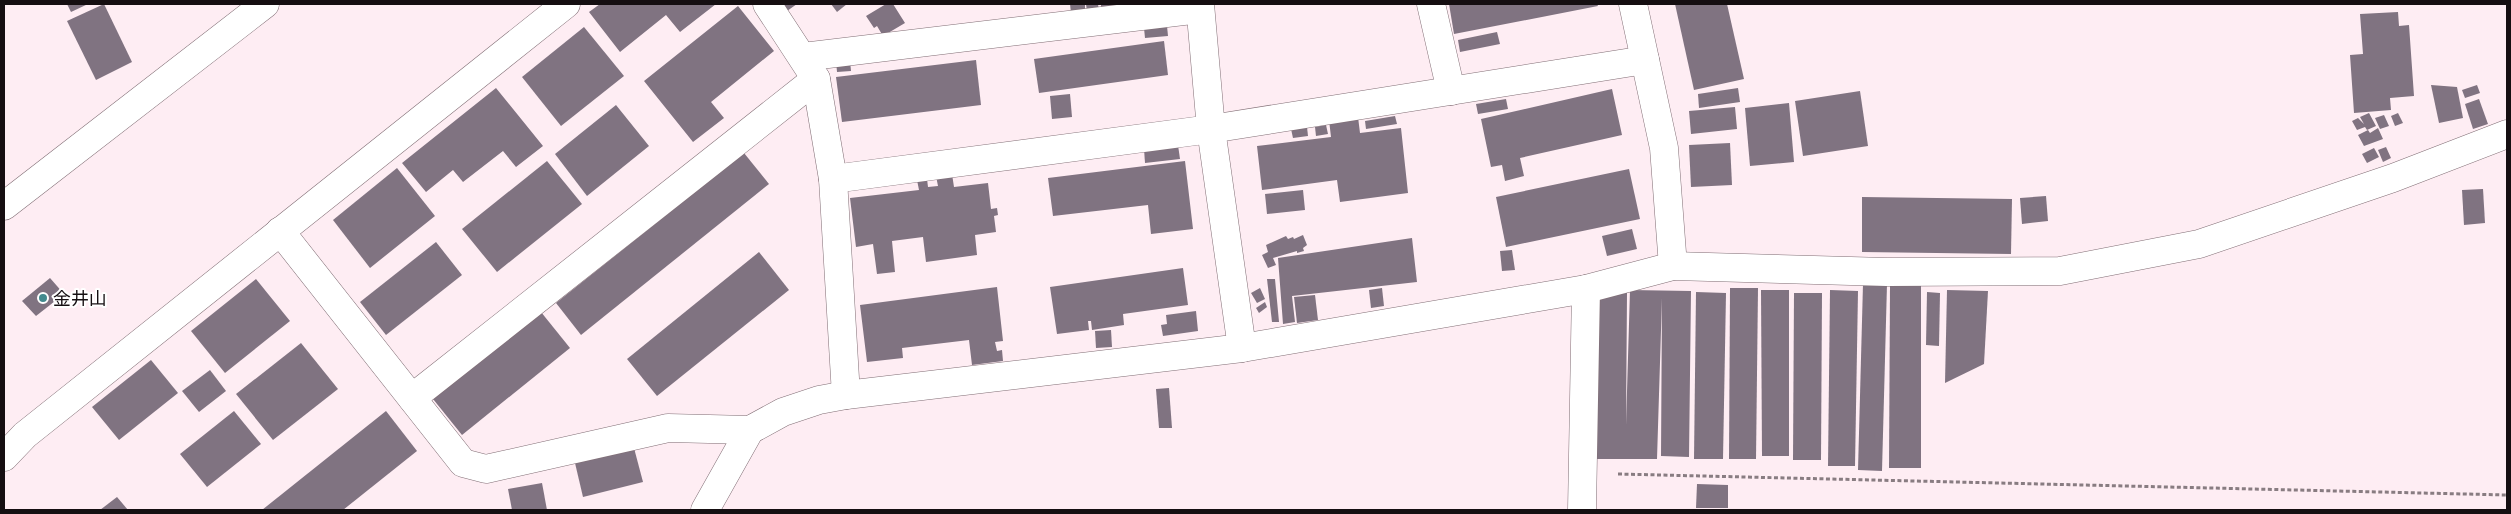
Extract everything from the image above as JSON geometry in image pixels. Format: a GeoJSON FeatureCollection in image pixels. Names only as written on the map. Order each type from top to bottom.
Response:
{"type":"FeatureCollection","features":[{"type":"Feature","properties":{"kind":"street"},"geometry":{"type":"LineString","coordinates":[[4,206],[264,4]]}},
{"type":"Feature","properties":{"kind":"street"},"geometry":{"type":"LineString","coordinates":[[4,457],[25,434],[566,4]]}},
{"type":"Feature","properties":{"kind":"street"},"geometry":{"type":"LineString","coordinates":[[767,4],[810,68],[833,179],[846,395]]}},
{"type":"Feature","properties":{"kind":"street"},"geometry":{"type":"LineString","coordinates":[[1431,4],[1451,91]]}},
{"type":"Feature","properties":{"kind":"street"},"geometry":{"type":"LineString","coordinates":[[1633,4],[1664,148],[1673,266]]}},
{"type":"Feature","properties":{"kind":"street"},"geometry":{"type":"LineString","coordinates":[[412,398],[810,68],[1200,7],[1211,129],[1242,348]]}},
{"type":"Feature","properties":{"kind":"street"},"geometry":{"type":"LineString","coordinates":[[833,179],[1211,129],[1645,60]]}},
{"type":"Feature","properties":{"kind":"street"},"geometry":{"type":"LineString","coordinates":[[280,231],[463,463],[486,469],[668,428],[750,430],[783,412],[819,400],[846,395],[1242,348],[1586,289],[1673,266],[1887,272],[2060,271],[2200,244],[2394,178],[2507,134]]}},
{"type":"Feature","properties":{"kind":"street"},"geometry":{"type":"LineString","coordinates":[[1582,510],[1586,289]]}},
{"type":"Feature","properties":{"kind":"street"},"geometry":{"type":"LineString","coordinates":[[705,510],[750,430]]}},
{"type":"Feature","properties":{"kind":"path"},"geometry":{"type":"LineString","coordinates":[[1582,474],[2507,495]]}},
{"type":"Feature","properties":{"kind":"building"},"geometry":{"type":"Polygon","coordinates":[[[67,4],[88,4],[71,12],[67,4]]]}},
{"type":"Feature","properties":{"kind":"building"},"geometry":{"type":"Polygon","coordinates":[[[104,4],[132,62],[96,80],[67,21],[104,4]]]}},
{"type":"Feature","properties":{"kind":"building"},"geometry":{"type":"Polygon","coordinates":[[[600,4],[716,4],[680,32],[666,15],[620,52],[589,12],[600,4]]]}},
{"type":"Feature","properties":{"kind":"building"},"geometry":{"type":"Polygon","coordinates":[[[783,4],[797,4],[787,11],[783,4]]]}},
{"type":"Feature","properties":{"kind":"building"},"geometry":{"type":"Polygon","coordinates":[[[831,4],[847,4],[837,12],[831,4]]]}},
{"type":"Feature","properties":{"kind":"building"},"geometry":{"type":"Polygon","coordinates":[[[886,4],[893,4],[905,23],[883,36],[877,26],[874,28],[866,16],[886,4]]]}},
{"type":"Feature","properties":{"kind":"building"},"geometry":{"type":"Polygon","coordinates":[[[1070,4],[1085,4],[1085,11],[1071,13],[1070,4]]]}},
{"type":"Feature","properties":{"kind":"building"},"geometry":{"type":"Polygon","coordinates":[[[1086,4],[1098,4],[1099,11],[1087,12],[1086,4]]]}},
{"type":"Feature","properties":{"kind":"building"},"geometry":{"type":"Polygon","coordinates":[[[1101,4],[1120,4],[1121,6],[1101,8],[1101,4]]]}},
{"type":"Feature","properties":{"kind":"building"},"geometry":{"type":"Polygon","coordinates":[[[1449,4],[1597,4],[1598,6],[1454,34],[1449,4]]]}},
{"type":"Feature","properties":{"kind":"building"},"geometry":{"type":"Polygon","coordinates":[[[1675,4],[1727,4],[1744,79],[1694,90],[1675,4]]]}},
{"type":"Feature","properties":{"kind":"building"},"geometry":{"type":"Polygon","coordinates":[[[738,6],[774,51],[711,102],[724,118],[693,142],[644,81],[738,6]]]}},
{"type":"Feature","properties":{"kind":"building"},"geometry":{"type":"Polygon","coordinates":[[[2398,12],[2399,26],[2409,25],[2414,96],[2390,98],[2391,110],[2354,113],[2350,55],[2363,54],[2360,14],[2398,12]]]}},
{"type":"Feature","properties":{"kind":"building"},"geometry":{"type":"Polygon","coordinates":[[[1167,26],[1168,36],[1145,38],[1144,28],[1167,26]]]}},
{"type":"Feature","properties":{"kind":"building"},"geometry":{"type":"Polygon","coordinates":[[[584,27],[624,76],[561,126],[522,77],[584,27]]]}},
{"type":"Feature","properties":{"kind":"building"},"geometry":{"type":"Polygon","coordinates":[[[1497,32],[1500,44],[1460,52],[1458,40],[1497,32]]]}},
{"type":"Feature","properties":{"kind":"building"},"geometry":{"type":"Polygon","coordinates":[[[1164,41],[1168,75],[1039,93],[1034,59],[1164,41]]]}},
{"type":"Feature","properties":{"kind":"building"},"geometry":{"type":"Polygon","coordinates":[[[850,60],[851,71],[837,72],[836,61],[850,60]]]}},
{"type":"Feature","properties":{"kind":"building"},"geometry":{"type":"Polygon","coordinates":[[[976,60],[981,105],[842,122],[836,77],[976,60]]]}},
{"type":"Feature","properties":{"kind":"building"},"geometry":{"type":"Polygon","coordinates":[[[2431,85],[2457,87],[2463,118],[2439,123],[2431,85]]]}},
{"type":"Feature","properties":{"kind":"building"},"geometry":{"type":"Polygon","coordinates":[[[2477,85],[2480,93],[2465,98],[2462,90],[2477,85]]]}},
{"type":"Feature","properties":{"kind":"building"},"geometry":{"type":"Polygon","coordinates":[[[496,88],[543,146],[516,167],[503,151],[463,182],[453,170],[426,192],[402,163],[496,88]]]}},
{"type":"Feature","properties":{"kind":"building"},"geometry":{"type":"Polygon","coordinates":[[[1738,88],[1740,102],[1699,108],[1698,94],[1738,88]]]}},
{"type":"Feature","properties":{"kind":"building"},"geometry":{"type":"Polygon","coordinates":[[[1612,89],[1622,135],[1520,158],[1524,176],[1505,181],[1502,165],[1491,167],[1481,119],[1612,89]]]}},
{"type":"Feature","properties":{"kind":"building"},"geometry":{"type":"Polygon","coordinates":[[[1860,91],[1868,146],[1803,156],[1795,101],[1860,91]]]}},
{"type":"Feature","properties":{"kind":"building"},"geometry":{"type":"Polygon","coordinates":[[[1070,94],[1072,117],[1052,119],[1050,96],[1070,94]]]}},
{"type":"Feature","properties":{"kind":"building"},"geometry":{"type":"Polygon","coordinates":[[[1506,99],[1508,109],[1478,114],[1476,104],[1506,99]]]}},
{"type":"Feature","properties":{"kind":"building"},"geometry":{"type":"Polygon","coordinates":[[[2479,99],[2488,124],[2473,129],[2465,104],[2479,99]]]}},
{"type":"Feature","properties":{"kind":"building"},"geometry":{"type":"Polygon","coordinates":[[[1789,103],[1794,162],[1750,166],[1745,108],[1789,103]]]}},
{"type":"Feature","properties":{"kind":"building"},"geometry":{"type":"Polygon","coordinates":[[[616,105],[649,146],[587,196],[555,154],[616,105]]]}},
{"type":"Feature","properties":{"kind":"building"},"geometry":{"type":"Polygon","coordinates":[[[1735,107],[1737,129],[1691,134],[1689,111],[1735,107]]]}},
{"type":"Feature","properties":{"kind":"building"},"geometry":{"type":"Polygon","coordinates":[[[2369,113],[2376,126],[2367,130],[2365,127],[2357,130],[2352,121],[2358,118],[2364,124],[2360,117],[2369,113]]]}},
{"type":"Feature","properties":{"kind":"building"},"geometry":{"type":"Polygon","coordinates":[[[2398,113],[2403,123],[2395,126],[2391,116],[2398,113]]]}},
{"type":"Feature","properties":{"kind":"building"},"geometry":{"type":"Polygon","coordinates":[[[2384,115],[2389,126],[2380,129],[2375,118],[2384,115]]]}},
{"type":"Feature","properties":{"kind":"building"},"geometry":{"type":"Polygon","coordinates":[[[1395,116],[1397,124],[1366,129],[1365,121],[1395,116]]]}},
{"type":"Feature","properties":{"kind":"building"},"geometry":{"type":"Polygon","coordinates":[[[1358,117],[1360,133],[1401,128],[1408,193],[1340,202],[1337,180],[1262,190],[1257,146],[1331,137],[1329,120],[1358,117]]]}},
{"type":"Feature","properties":{"kind":"building"},"geometry":{"type":"Polygon","coordinates":[[[1326,125],[1328,134],[1316,136],[1315,127],[1326,125]]]}},
{"type":"Feature","properties":{"kind":"building"},"geometry":{"type":"Polygon","coordinates":[[[1307,127],[1308,136],[1293,138],[1291,129],[1307,127]]]}},
{"type":"Feature","properties":{"kind":"building"},"geometry":{"type":"Polygon","coordinates":[[[2378,128],[2383,139],[2364,146],[2358,135],[2368,130],[2370,133],[2378,128]]]}},
{"type":"Feature","properties":{"kind":"building"},"geometry":{"type":"Polygon","coordinates":[[[1730,143],[1732,185],[1691,187],[1689,145],[1730,143]]]}},
{"type":"Feature","properties":{"kind":"building"},"geometry":{"type":"Polygon","coordinates":[[[1178,145],[1180,159],[1145,163],[1144,149],[1178,145]]]}},
{"type":"Feature","properties":{"kind":"building"},"geometry":{"type":"Polygon","coordinates":[[[2386,147],[2391,158],[2383,162],[2378,150],[2386,147]]]}},
{"type":"Feature","properties":{"kind":"building"},"geometry":{"type":"Polygon","coordinates":[[[2374,148],[2379,157],[2367,163],[2362,154],[2374,148]]]}},
{"type":"Feature","properties":{"kind":"building"},"geometry":{"type":"Polygon","coordinates":[[[744,153],[769,184],[581,335],[556,303],[744,153]]]}},
{"type":"Feature","properties":{"kind":"building"},"geometry":{"type":"Polygon","coordinates":[[[547,161],[582,204],[497,272],[462,229],[547,161]]]}},
{"type":"Feature","properties":{"kind":"building"},"geometry":{"type":"Polygon","coordinates":[[[1185,161],[1193,229],[1151,234],[1148,205],[1053,216],[1048,178],[1185,161]]]}},
{"type":"Feature","properties":{"kind":"building"},"geometry":{"type":"Polygon","coordinates":[[[397,168],[435,216],[370,268],[333,220],[397,168]]]}},
{"type":"Feature","properties":{"kind":"building"},"geometry":{"type":"Polygon","coordinates":[[[1629,169],[1640,219],[1506,247],[1496,197],[1629,169]]]}},
{"type":"Feature","properties":{"kind":"building"},"geometry":{"type":"Polygon","coordinates":[[[952,174],[954,187],[988,183],[991,209],[997,208],[998,215],[994,216],[996,232],[975,235],[977,255],[926,262],[923,237],[892,241],[895,272],[877,274],[873,244],[856,247],[850,198],[919,190],[917,180],[927,179],[928,187],[938,186],[936,176],[952,174]]]}},
{"type":"Feature","properties":{"kind":"building"},"geometry":{"type":"Polygon","coordinates":[[[2483,189],[2485,223],[2464,225],[2462,190],[2483,189]]]}},
{"type":"Feature","properties":{"kind":"building"},"geometry":{"type":"Polygon","coordinates":[[[1303,190],[1305,210],[1267,214],[1265,194],[1303,190]]]}},
{"type":"Feature","properties":{"kind":"building"},"geometry":{"type":"Polygon","coordinates":[[[2046,196],[2048,221],[2022,224],[2020,198],[2046,196]]]}},
{"type":"Feature","properties":{"kind":"building"},"geometry":{"type":"Polygon","coordinates":[[[1862,197],[2012,199],[2011,254],[1862,252],[1862,197]]]}},
{"type":"Feature","properties":{"kind":"building"},"geometry":{"type":"Polygon","coordinates":[[[1632,229],[1637,249],[1607,256],[1602,236],[1632,229]]]}},
{"type":"Feature","properties":{"kind":"building"},"geometry":{"type":"Polygon","coordinates":[[[1303,235],[1307,245],[1303,248],[1304,251],[1297,253],[1297,251],[1273,258],[1276,265],[1268,268],[1262,255],[1268,252],[1266,245],[1286,236],[1288,239],[1293,237],[1294,239],[1303,235]]]}},
{"type":"Feature","properties":{"kind":"building"},"geometry":{"type":"Polygon","coordinates":[[[1412,238],[1417,282],[1292,296],[1295,322],[1283,324],[1278,258],[1412,238]]]}},
{"type":"Feature","properties":{"kind":"building"},"geometry":{"type":"Polygon","coordinates":[[[436,242],[462,275],[386,335],[360,302],[436,242]]]}},
{"type":"Feature","properties":{"kind":"building"},"geometry":{"type":"Polygon","coordinates":[[[1512,250],[1515,270],[1502,271],[1500,251],[1512,250]]]}},
{"type":"Feature","properties":{"kind":"building"},"geometry":{"type":"Polygon","coordinates":[[[759,252],[789,290],[657,396],[627,359],[759,252]]]}},
{"type":"Feature","properties":{"kind":"building"},"geometry":{"type":"Polygon","coordinates":[[[1183,268],[1188,305],[1123,314],[1124,325],[1092,330],[1091,321],[1088,321],[1089,330],[1057,334],[1050,287],[1183,268]]]}},
{"type":"Feature","properties":{"kind":"building","name":"金井山"},"geometry":{"type":"Polygon","coordinates":[[[50,278],[64,294],[36,316],[22,301],[50,278]]]}},
{"type":"Feature","properties":{"kind":"building"},"geometry":{"type":"Polygon","coordinates":[[[256,279],[290,321],[225,373],[191,331],[256,279]]]}},
{"type":"Feature","properties":{"kind":"building"},"geometry":{"type":"Polygon","coordinates":[[[1267,279],[1275,279],[1279,322],[1272,322],[1267,279]]]}},
{"type":"Feature","properties":{"kind":"building"},"geometry":{"type":"Polygon","coordinates":[[[1863,284],[1887,284],[1882,471],[1858,470],[1863,284]]]}},
{"type":"Feature","properties":{"kind":"building"},"geometry":{"type":"Polygon","coordinates":[[[1890,285],[1921,285],[1921,468],[1889,468],[1890,285]]]}},
{"type":"Feature","properties":{"kind":"building"},"geometry":{"type":"Polygon","coordinates":[[[997,287],[1003,341],[995,342],[997,351],[1002,350],[1003,361],[972,365],[969,340],[902,348],[903,358],[867,362],[860,305],[997,287]]]}},
{"type":"Feature","properties":{"kind":"building"},"geometry":{"type":"Polygon","coordinates":[[[1260,288],[1265,299],[1257,303],[1251,293],[1260,288]]]}},
{"type":"Feature","properties":{"kind":"building"},"geometry":{"type":"Polygon","coordinates":[[[1382,288],[1384,306],[1371,308],[1369,290],[1382,288]]]}},
{"type":"Feature","properties":{"kind":"building"},"geometry":{"type":"Polygon","coordinates":[[[1730,288],[1758,288],[1756,459],[1729,459],[1730,288]]]}},
{"type":"Feature","properties":{"kind":"building"},"geometry":{"type":"Polygon","coordinates":[[[1630,290],[1691,291],[1689,457],[1661,456],[1662,298],[1657,459],[1594,459],[1596,294],[1627,293],[1626,425],[1630,290]]]}},
{"type":"Feature","properties":{"kind":"building"},"geometry":{"type":"Polygon","coordinates":[[[1761,290],[1789,290],[1789,456],[1762,456],[1761,290]]]}},
{"type":"Feature","properties":{"kind":"building"},"geometry":{"type":"Polygon","coordinates":[[[1830,290],[1858,291],[1855,466],[1828,466],[1830,290]]]}},
{"type":"Feature","properties":{"kind":"building"},"geometry":{"type":"Polygon","coordinates":[[[1947,290],[1988,291],[1984,364],[1945,383],[1947,290]]]}},
{"type":"Feature","properties":{"kind":"building"},"geometry":{"type":"Polygon","coordinates":[[[1696,292],[1726,293],[1723,459],[1694,459],[1696,292]]]}},
{"type":"Feature","properties":{"kind":"building"},"geometry":{"type":"Polygon","coordinates":[[[1927,292],[1940,293],[1939,346],[1926,345],[1927,292]]]}},
{"type":"Feature","properties":{"kind":"building"},"geometry":{"type":"Polygon","coordinates":[[[1794,293],[1822,293],[1821,460],[1793,460],[1794,293]]]}},
{"type":"Feature","properties":{"kind":"building"},"geometry":{"type":"Polygon","coordinates":[[[1315,295],[1318,320],[1297,323],[1294,297],[1315,295]]]}},
{"type":"Feature","properties":{"kind":"building"},"geometry":{"type":"Polygon","coordinates":[[[1265,302],[1267,307],[1259,313],[1256,308],[1265,302]]]}},
{"type":"Feature","properties":{"kind":"building"},"geometry":{"type":"Polygon","coordinates":[[[1196,311],[1198,331],[1163,336],[1161,325],[1167,324],[1166,315],[1196,311]]]}},
{"type":"Feature","properties":{"kind":"building"},"geometry":{"type":"Polygon","coordinates":[[[541,312],[570,348],[462,435],[433,399],[541,312]]]}},
{"type":"Feature","properties":{"kind":"building"},"geometry":{"type":"Polygon","coordinates":[[[1111,330],[1112,347],[1096,348],[1095,331],[1111,330]]]}},
{"type":"Feature","properties":{"kind":"building"},"geometry":{"type":"Polygon","coordinates":[[[301,343],[338,389],[273,440],[236,394],[301,343]]]}},
{"type":"Feature","properties":{"kind":"building"},"geometry":{"type":"Polygon","coordinates":[[[151,360],[178,393],[119,440],[92,407],[151,360]]]}},
{"type":"Feature","properties":{"kind":"building"},"geometry":{"type":"Polygon","coordinates":[[[210,370],[226,391],[199,412],[182,391],[210,370]]]}},
{"type":"Feature","properties":{"kind":"building"},"geometry":{"type":"Polygon","coordinates":[[[1169,388],[1172,428],[1159,428],[1156,389],[1169,388]]]}},
{"type":"Feature","properties":{"kind":"building"},"geometry":{"type":"Polygon","coordinates":[[[234,411],[261,444],[207,487],[180,454],[234,411]]]}},
{"type":"Feature","properties":{"kind":"building"},"geometry":{"type":"Polygon","coordinates":[[[386,411],[417,451],[343,510],[262,510],[386,411]]]}},
{"type":"Feature","properties":{"kind":"building"},"geometry":{"type":"Polygon","coordinates":[[[634,448],[643,482],[583,497],[575,463],[634,448]]]}},
{"type":"Feature","properties":{"kind":"building"},"geometry":{"type":"Polygon","coordinates":[[[542,483],[547,510],[512,510],[508,489],[542,483]]]}},
{"type":"Feature","properties":{"kind":"building"},"geometry":{"type":"Polygon","coordinates":[[[1697,484],[1728,485],[1728,508],[1696,508],[1697,484]]]}},
{"type":"Feature","properties":{"kind":"building"},"geometry":{"type":"Polygon","coordinates":[[[117,497],[128,510],[100,510],[117,497]]]}},
{"type":"Feature","properties":{"kind":"place","name":"金井山"},"geometry":{"type":"Point","coordinates":[43,298]}}]}
